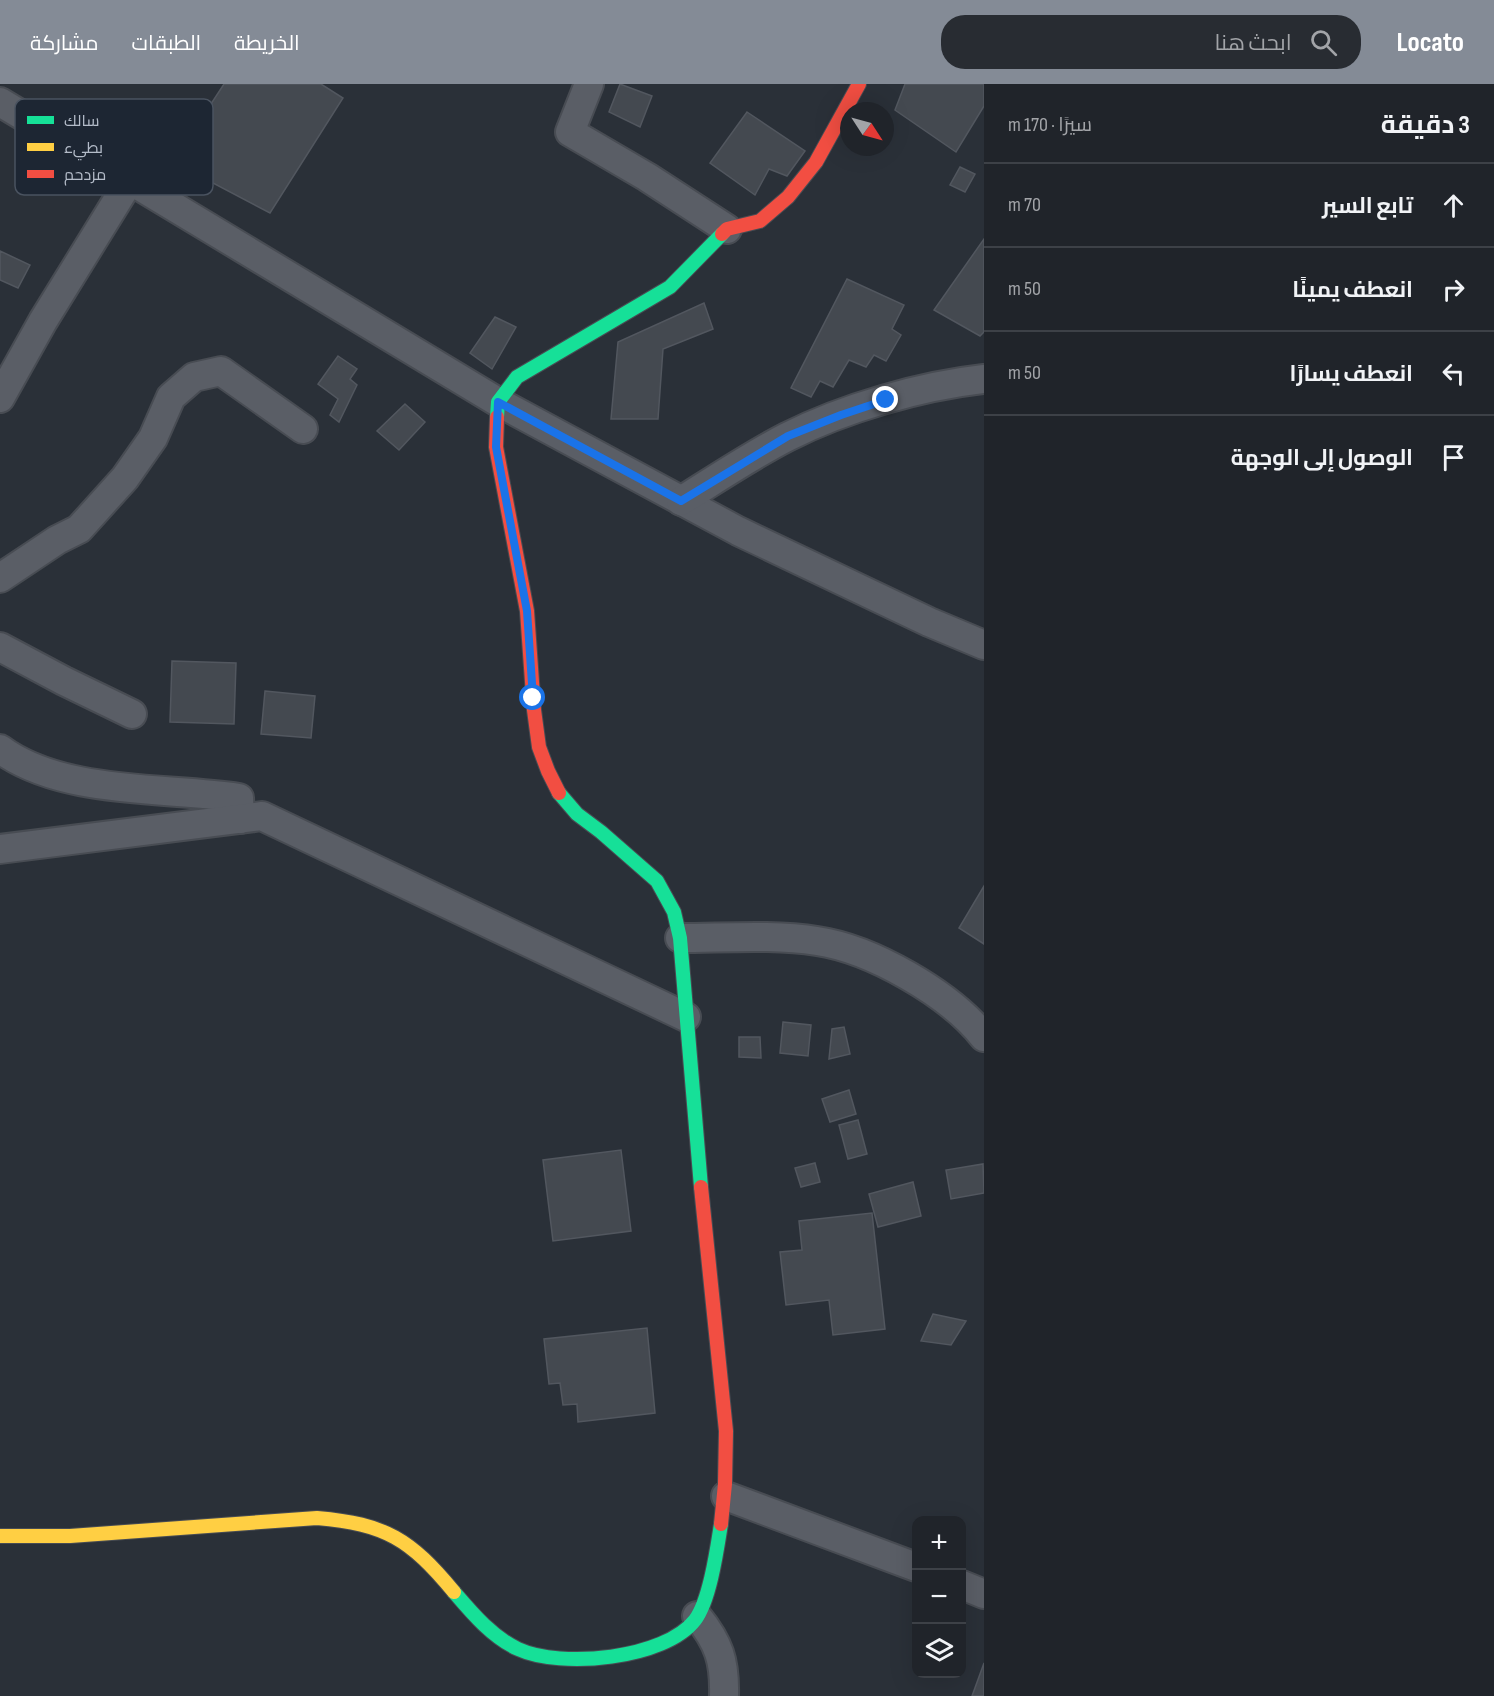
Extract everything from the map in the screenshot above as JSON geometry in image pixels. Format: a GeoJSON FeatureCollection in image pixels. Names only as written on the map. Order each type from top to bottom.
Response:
{"type":"FeatureCollection","features":[{"type":"Feature","properties":{"kind":"street"},"geometry":{"type":"LineString","coordinates":[[589,84],[570,132],[647,177],[727,229]]}},
{"type":"Feature","properties":{"kind":"street"},"geometry":{"type":"LineString","coordinates":[[0,1536],[22,1538],[70,1536],[317,1518],[368,1524],[384,1530],[416,1550],[485,1626],[502,1640],[521,1651],[550,1657],[605,1656],[642,1650],[678,1636],[697,1616],[707,1594],[726,1496],[726,1431],[702,1197],[680,938],[674,912],[657,881],[577,814],[559,792],[539,747],[527,611],[496,447],[498,402],[517,378],[531,368],[670,287],[727,229],[760,221],[788,197],[816,162],[860,84]]}},
{"type":"Feature","properties":{"kind":"street"},"geometry":{"type":"LineString","coordinates":[[0,102],[15,111]]}},
{"type":"Feature","properties":{"kind":"street"},"geometry":{"type":"LineString","coordinates":[[0,398],[43,321],[121,195]]}},
{"type":"Feature","properties":{"kind":"street"},"geometry":{"type":"LineString","coordinates":[[155,195],[498,402],[738,531],[929,622],[984,645]]}},
{"type":"Feature","properties":{"kind":"street"},"geometry":{"type":"LineString","coordinates":[[0,578],[57,540],[80,529],[118,486],[153,438],[171,397],[194,377],[221,371],[303,429]]}},
{"type":"Feature","properties":{"kind":"street"},"geometry":{"type":"LineString","coordinates":[[681,501],[788,436],[830,419],[919,391],[984,379]]}},
{"type":"Feature","properties":{"kind":"street"},"geometry":{"type":"LineString","coordinates":[[0,647],[132,714]]}},
{"type":"Feature","properties":{"kind":"street"},"geometry":{"type":"LineString","coordinates":[[0,749],[40,770],[103,786],[207,793],[239,798],[240,819]]}},
{"type":"Feature","properties":{"kind":"street"},"geometry":{"type":"LineString","coordinates":[[0,849],[262,816],[686,1017]]}},
{"type":"Feature","properties":{"kind":"street"},"geometry":{"type":"LineString","coordinates":[[680,938],[750,937],[817,940],[853,951],[926,986],[973,1024],[984,1037]]}},
{"type":"Feature","properties":{"kind":"street"},"geometry":{"type":"LineString","coordinates":[[726,1496],[912,1566]]}},
{"type":"Feature","properties":{"kind":"street"},"geometry":{"type":"LineString","coordinates":[[966,1587],[984,1594]]}},
{"type":"Feature","properties":{"kind":"street"},"geometry":{"type":"LineString","coordinates":[[697,1616],[717,1644],[723,1661],[724,1696]]}},
{"type":"Feature","properties":{"kind":"building"},"geometry":{"type":"Polygon","coordinates":[[[224,84],[321,84],[343,98],[270,213],[213,183],[213,101],[224,84]]]}},
{"type":"Feature","properties":{"kind":"building"},"geometry":{"type":"Polygon","coordinates":[[[620,84],[652,96],[640,127],[609,112],[620,84]]]}},
{"type":"Feature","properties":{"kind":"building"},"geometry":{"type":"Polygon","coordinates":[[[905,84],[984,84],[984,106],[956,152],[895,110],[905,84]]]}},
{"type":"Feature","properties":{"kind":"building"},"geometry":{"type":"Polygon","coordinates":[[[747,112],[805,151],[787,176],[769,169],[755,195],[710,163],[747,112]]]}},
{"type":"Feature","properties":{"kind":"building"},"geometry":{"type":"Polygon","coordinates":[[[960,167],[975,174],[965,192],[950,185],[960,167]]]}},
{"type":"Feature","properties":{"kind":"building"},"geometry":{"type":"Polygon","coordinates":[[[984,239],[984,332],[980,336],[934,310],[984,239]]]}},
{"type":"Feature","properties":{"kind":"building"},"geometry":{"type":"Polygon","coordinates":[[[0,251],[30,265],[18,288],[0,280],[0,251]]]}},
{"type":"Feature","properties":{"kind":"building"},"geometry":{"type":"Polygon","coordinates":[[[847,279],[904,305],[892,329],[901,335],[886,361],[874,355],[866,367],[849,360],[833,387],[820,381],[811,397],[791,388],[847,279]]]}},
{"type":"Feature","properties":{"kind":"building"},"geometry":{"type":"Polygon","coordinates":[[[704,303],[713,329],[663,349],[658,419],[611,419],[618,342],[704,303]]]}},
{"type":"Feature","properties":{"kind":"building"},"geometry":{"type":"Polygon","coordinates":[[[495,317],[516,327],[492,369],[470,353],[495,317]]]}},
{"type":"Feature","properties":{"kind":"building"},"geometry":{"type":"Polygon","coordinates":[[[338,356],[357,369],[350,379],[357,385],[339,422],[330,415],[338,399],[318,384],[338,356]]]}},
{"type":"Feature","properties":{"kind":"building"},"geometry":{"type":"Polygon","coordinates":[[[405,404],[425,422],[399,450],[377,431],[405,404]]]}},
{"type":"Feature","properties":{"kind":"building"},"geometry":{"type":"Polygon","coordinates":[[[172,661],[236,663],[234,724],[170,722],[172,661]]]}},
{"type":"Feature","properties":{"kind":"building"},"geometry":{"type":"Polygon","coordinates":[[[265,691],[315,696],[311,738],[261,734],[265,691]]]}},
{"type":"Feature","properties":{"kind":"building"},"geometry":{"type":"Polygon","coordinates":[[[984,886],[984,944],[959,928],[984,886]]]}},
{"type":"Feature","properties":{"kind":"building"},"geometry":{"type":"Polygon","coordinates":[[[783,1022],[811,1025],[808,1056],[780,1053],[783,1022]]]}},
{"type":"Feature","properties":{"kind":"building"},"geometry":{"type":"Polygon","coordinates":[[[844,1027],[850,1054],[829,1059],[832,1029],[844,1027]]]}},
{"type":"Feature","properties":{"kind":"building"},"geometry":{"type":"Polygon","coordinates":[[[739,1037],[760,1037],[761,1058],[739,1057],[739,1037]]]}},
{"type":"Feature","properties":{"kind":"building"},"geometry":{"type":"Polygon","coordinates":[[[849,1090],[856,1114],[830,1122],[822,1099],[849,1090]]]}},
{"type":"Feature","properties":{"kind":"building"},"geometry":{"type":"Polygon","coordinates":[[[858,1120],[867,1154],[848,1159],[839,1125],[858,1120]]]}},
{"type":"Feature","properties":{"kind":"building"},"geometry":{"type":"Polygon","coordinates":[[[621,1150],[631,1231],[553,1241],[543,1160],[621,1150]]]}},
{"type":"Feature","properties":{"kind":"building"},"geometry":{"type":"Polygon","coordinates":[[[815,1163],[820,1182],[801,1187],[795,1168],[815,1163]]]}},
{"type":"Feature","properties":{"kind":"building"},"geometry":{"type":"Polygon","coordinates":[[[983,1164],[984,1193],[951,1199],[946,1170],[983,1164]]]}},
{"type":"Feature","properties":{"kind":"building"},"geometry":{"type":"Polygon","coordinates":[[[913,1182],[921,1216],[878,1227],[869,1194],[913,1182]]]}},
{"type":"Feature","properties":{"kind":"building"},"geometry":{"type":"Polygon","coordinates":[[[872,1213],[885,1329],[833,1335],[829,1300],[786,1305],[780,1252],[802,1250],[799,1221],[872,1213]]]}},
{"type":"Feature","properties":{"kind":"building"},"geometry":{"type":"Polygon","coordinates":[[[933,1314],[966,1321],[951,1345],[921,1341],[933,1314]]]}},
{"type":"Feature","properties":{"kind":"building"},"geometry":{"type":"Polygon","coordinates":[[[647,1328],[655,1413],[578,1422],[577,1404],[563,1405],[560,1383],[549,1384],[544,1339],[647,1328]]]}},
{"type":"Feature","properties":{"kind":"building"},"geometry":{"type":"Polygon","coordinates":[[[984,1663],[984,1696],[972,1696],[984,1663]]]}},
{"type":"Feature","properties":{"kind":"traffic: fast"},"geometry":{"type":"LineString","coordinates":[[497,417],[498,402],[517,377],[670,287],[722,234]]}},
{"type":"Feature","properties":{"kind":"traffic: fast"},"geometry":{"type":"LineString","coordinates":[[559,793],[577,814],[657,881],[674,912],[680,938],[701,1187]]}},
{"type":"Feature","properties":{"kind":"traffic: fast"},"geometry":{"type":"LineString","coordinates":[[454,1592],[483,1624],[518,1649],[537,1655],[585,1659],[637,1652],[661,1644],[681,1633],[695,1620],[709,1587],[721,1524]]}},
{"type":"Feature","properties":{"kind":"traffic: slow"},"geometry":{"type":"LineString","coordinates":[[0,1536],[70,1536],[317,1518],[361,1525],[395,1537],[424,1559],[454,1592]]}},
{"type":"Feature","properties":{"kind":"traffic: jam"},"geometry":{"type":"LineString","coordinates":[[722,234],[727,229],[760,221],[788,197],[816,162],[859,84]]}},
{"type":"Feature","properties":{"kind":"traffic: jam"},"geometry":{"type":"LineString","coordinates":[[497,417],[496,447],[527,611],[539,747],[559,793]]}},
{"type":"Feature","properties":{"kind":"traffic: jam"},"geometry":{"type":"LineString","coordinates":[[701,1187],[726,1431],[725,1484],[721,1524]]}},
{"type":"Feature","properties":{"kind":"route"},"geometry":{"type":"LineString","coordinates":[[533,698],[527,611],[496,447],[498,402],[681,501],[788,436],[886,400]]}}]}
